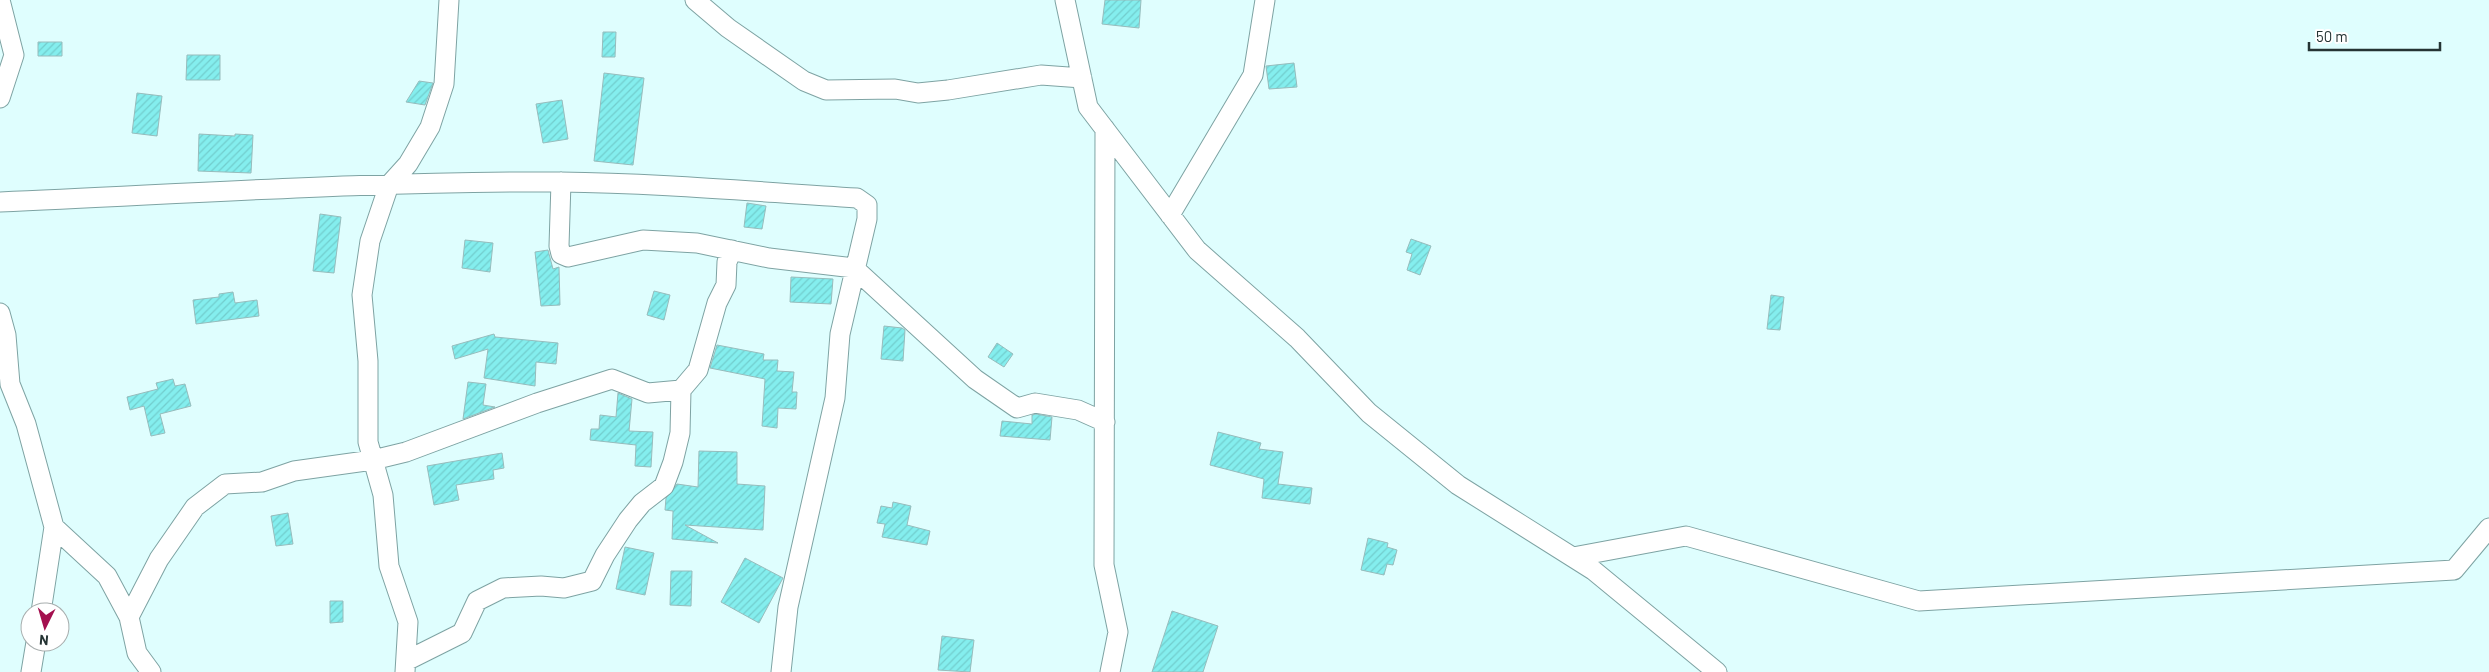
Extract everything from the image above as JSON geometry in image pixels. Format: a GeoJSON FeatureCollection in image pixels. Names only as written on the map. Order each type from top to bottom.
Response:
{"type":"FeatureCollection","features":[{"type":"Feature","properties":{"kind":"street"},"geometry":{"type":"LineString","coordinates":[[0,0],[14,55],[0,98]]}},
{"type":"Feature","properties":{"kind":"street"},"geometry":{"type":"LineString","coordinates":[[405,667],[408,622],[389,566],[383,495],[368,442],[368,361],[362,295],[370,241],[389,185],[408,164],[430,128],[444,84],[449,0]]}},
{"type":"Feature","properties":{"kind":"street"},"geometry":{"type":"LineString","coordinates":[[695,0],[728,28],[804,81],[826,90],[895,89],[918,93],[1041,75],[1082,78]]}},
{"type":"Feature","properties":{"kind":"street"},"geometry":{"type":"LineString","coordinates":[[1065,0],[1088,107],[1197,250],[1298,338],[1369,412],[1458,484],[1593,570],[1717,672]]}},
{"type":"Feature","properties":{"kind":"street"},"geometry":{"type":"LineString","coordinates":[[1170,215],[1253,75],[1265,0]]}},
{"type":"Feature","properties":{"kind":"street"},"geometry":{"type":"LineString","coordinates":[[1105,129],[1104,565],[1118,632],[1110,672]]}},
{"type":"Feature","properties":{"kind":"street"},"geometry":{"type":"LineString","coordinates":[[560,182],[558,246],[561,254],[568,257],[643,240],[697,244],[769,258],[854,268],[924,329],[975,379],[1017,408],[1035,403],[1078,410],[1105,422]]}},
{"type":"Feature","properties":{"kind":"street"},"geometry":{"type":"LineString","coordinates":[[0,202],[389,185],[560,182],[686,187],[857,198],[867,205],[867,219],[840,334],[835,398],[788,607],[781,672]]}},
{"type":"Feature","properties":{"kind":"street"},"geometry":{"type":"LineString","coordinates":[[405,667],[462,633],[477,600],[503,588],[541,586],[564,588],[592,581],[605,555],[628,520],[642,503],[664,486],[673,462],[680,433],[681,390],[698,370],[717,304],[726,285],[727,262],[732,250]]}},
{"type":"Feature","properties":{"kind":"street"},"geometry":{"type":"LineString","coordinates":[[0,313],[6,335],[10,384],[26,424],[54,527],[43,602]]}},
{"type":"Feature","properties":{"kind":"street"},"geometry":{"type":"LineString","coordinates":[[129,617],[159,559],[195,507],[225,484],[262,482],[294,471],[373,460],[406,452],[537,403],[612,379],[648,393],[681,390]]}},
{"type":"Feature","properties":{"kind":"street"},"geometry":{"type":"LineString","coordinates":[[54,527],[107,576],[129,617],[137,653],[151,672]]}},
{"type":"Feature","properties":{"kind":"street"},"geometry":{"type":"LineString","coordinates":[[1573,557],[1686,536],[1919,602],[2454,570],[2489,528]]}},
{"type":"Feature","properties":{"kind":"street"},"geometry":{"type":"LineString","coordinates":[[31,672],[34,652]]}},
{"type":"Feature","properties":{"kind":"building"},"geometry":{"type":"Polygon","coordinates":[[[1105,0],[1141,0],[1139,28],[1102,24],[1105,0]]]}},
{"type":"Feature","properties":{"kind":"building"},"geometry":{"type":"Polygon","coordinates":[[[603,32],[616,32],[615,57],[602,57],[603,32]]]}},
{"type":"Feature","properties":{"kind":"building"},"geometry":{"type":"Polygon","coordinates":[[[38,42],[62,42],[62,56],[38,56],[38,42]]]}},
{"type":"Feature","properties":{"kind":"building"},"geometry":{"type":"Polygon","coordinates":[[[187,55],[220,55],[220,80],[186,80],[187,55]]]}},
{"type":"Feature","properties":{"kind":"building"},"geometry":{"type":"Polygon","coordinates":[[[1294,63],[1297,87],[1269,89],[1266,66],[1294,63]]]}},
{"type":"Feature","properties":{"kind":"building"},"geometry":{"type":"Polygon","coordinates":[[[604,73],[644,78],[633,165],[594,161],[604,73]]]}},
{"type":"Feature","properties":{"kind":"building"},"geometry":{"type":"Polygon","coordinates":[[[419,81],[433,83],[425,105],[406,102],[419,81]]]}},
{"type":"Feature","properties":{"kind":"building"},"geometry":{"type":"Polygon","coordinates":[[[137,93],[162,96],[157,136],[132,133],[137,93]]]}},
{"type":"Feature","properties":{"kind":"building"},"geometry":{"type":"Polygon","coordinates":[[[562,100],[568,139],[543,143],[536,104],[562,100]]]}},
{"type":"Feature","properties":{"kind":"building"},"geometry":{"type":"Polygon","coordinates":[[[199,134],[253,135],[251,173],[198,171],[199,134]]]}},
{"type":"Feature","properties":{"kind":"building"},"geometry":{"type":"Polygon","coordinates":[[[747,203],[766,206],[762,229],[744,227],[747,203]]]}},
{"type":"Feature","properties":{"kind":"building"},"geometry":{"type":"Polygon","coordinates":[[[320,214],[341,217],[334,273],[313,271],[320,214]]]}},
{"type":"Feature","properties":{"kind":"building"},"geometry":{"type":"Polygon","coordinates":[[[1411,239],[1431,246],[1420,275],[1407,270],[1412,254],[1406,252],[1411,239]]]}},
{"type":"Feature","properties":{"kind":"building"},"geometry":{"type":"Polygon","coordinates":[[[465,240],[493,243],[490,272],[462,268],[465,240]]]}},
{"type":"Feature","properties":{"kind":"building"},"geometry":{"type":"Polygon","coordinates":[[[548,250],[553,269],[559,267],[560,305],[541,306],[535,252],[548,250]]]}},
{"type":"Feature","properties":{"kind":"building"},"geometry":{"type":"Polygon","coordinates":[[[791,277],[833,279],[831,304],[790,302],[791,277]]]}},
{"type":"Feature","properties":{"kind":"building"},"geometry":{"type":"Polygon","coordinates":[[[654,291],[670,295],[664,320],[647,315],[654,291]]]}},
{"type":"Feature","properties":{"kind":"building"},"geometry":{"type":"Polygon","coordinates":[[[233,292],[235,303],[257,300],[259,316],[196,324],[193,300],[219,297],[219,294],[233,292]]]}},
{"type":"Feature","properties":{"kind":"building"},"geometry":{"type":"Polygon","coordinates":[[[1771,295],[1784,297],[1780,330],[1767,329],[1771,295]]]}},
{"type":"Feature","properties":{"kind":"building"},"geometry":{"type":"Polygon","coordinates":[[[884,326],[905,330],[903,361],[881,359],[884,326]]]}},
{"type":"Feature","properties":{"kind":"building"},"geometry":{"type":"Polygon","coordinates":[[[494,334],[495,337],[558,343],[556,364],[536,362],[535,386],[484,378],[488,349],[455,359],[452,346],[494,334]]]}},
{"type":"Feature","properties":{"kind":"building"},"geometry":{"type":"Polygon","coordinates":[[[997,343],[1013,354],[1004,367],[988,357],[997,343]]]}},
{"type":"Feature","properties":{"kind":"building"},"geometry":{"type":"Polygon","coordinates":[[[717,345],[764,354],[763,360],[778,360],[777,371],[794,372],[792,392],[797,392],[796,409],[778,408],[777,428],[762,426],[765,379],[710,368],[717,345]]]}},
{"type":"Feature","properties":{"kind":"building"},"geometry":{"type":"Polygon","coordinates":[[[173,379],[175,386],[185,384],[191,406],[160,414],[165,433],[151,436],[144,406],[130,410],[127,397],[158,389],[156,383],[173,379]]]}},
{"type":"Feature","properties":{"kind":"building"},"geometry":{"type":"Polygon","coordinates":[[[468,382],[486,384],[483,405],[495,407],[463,419],[468,382]]]}},
{"type":"Feature","properties":{"kind":"building"},"geometry":{"type":"Polygon","coordinates":[[[618,393],[632,399],[629,431],[653,432],[651,467],[635,466],[636,445],[590,440],[591,429],[599,429],[600,415],[616,417],[618,393]]]}},
{"type":"Feature","properties":{"kind":"building"},"geometry":{"type":"Polygon","coordinates":[[[1032,415],[1052,417],[1050,440],[1000,436],[1002,421],[1032,424],[1032,415]]]}},
{"type":"Feature","properties":{"kind":"building"},"geometry":{"type":"Polygon","coordinates":[[[1218,432],[1261,443],[1259,449],[1283,452],[1278,484],[1312,488],[1310,504],[1262,498],[1264,479],[1210,465],[1218,432]]]}},
{"type":"Feature","properties":{"kind":"building"},"geometry":{"type":"Polygon","coordinates":[[[699,451],[737,452],[737,484],[765,486],[763,530],[685,525],[718,543],[672,539],[673,511],[665,510],[666,498],[677,484],[698,487],[699,451]]]}},
{"type":"Feature","properties":{"kind":"building"},"geometry":{"type":"Polygon","coordinates":[[[502,453],[504,468],[493,470],[494,479],[456,485],[459,500],[434,505],[427,466],[502,453]]]}},
{"type":"Feature","properties":{"kind":"building"},"geometry":{"type":"Polygon","coordinates":[[[893,502],[911,506],[907,525],[930,531],[927,545],[882,537],[885,524],[877,523],[881,506],[892,508],[893,502]]]}},
{"type":"Feature","properties":{"kind":"building"},"geometry":{"type":"Polygon","coordinates":[[[288,513],[293,544],[276,546],[271,516],[288,513]]]}},
{"type":"Feature","properties":{"kind":"building"},"geometry":{"type":"Polygon","coordinates":[[[1368,538],[1388,543],[1387,547],[1397,550],[1393,565],[1387,564],[1384,575],[1361,570],[1368,538]]]}},
{"type":"Feature","properties":{"kind":"building"},"geometry":{"type":"Polygon","coordinates":[[[625,547],[654,553],[645,595],[616,589],[625,547]]]}},
{"type":"Feature","properties":{"kind":"building"},"geometry":{"type":"Polygon","coordinates":[[[745,558],[783,578],[759,623],[721,602],[745,558]]]}},
{"type":"Feature","properties":{"kind":"building"},"geometry":{"type":"Polygon","coordinates":[[[671,571],[692,571],[691,606],[670,605],[671,571]]]}},
{"type":"Feature","properties":{"kind":"building"},"geometry":{"type":"Polygon","coordinates":[[[330,601],[343,601],[343,622],[330,623],[330,601]]]}},
{"type":"Feature","properties":{"kind":"building"},"geometry":{"type":"Polygon","coordinates":[[[1172,611],[1218,626],[1203,672],[1152,672],[1172,611]]]}},
{"type":"Feature","properties":{"kind":"building"},"geometry":{"type":"Polygon","coordinates":[[[942,636],[974,640],[970,672],[938,670],[942,636]]]}}]}
